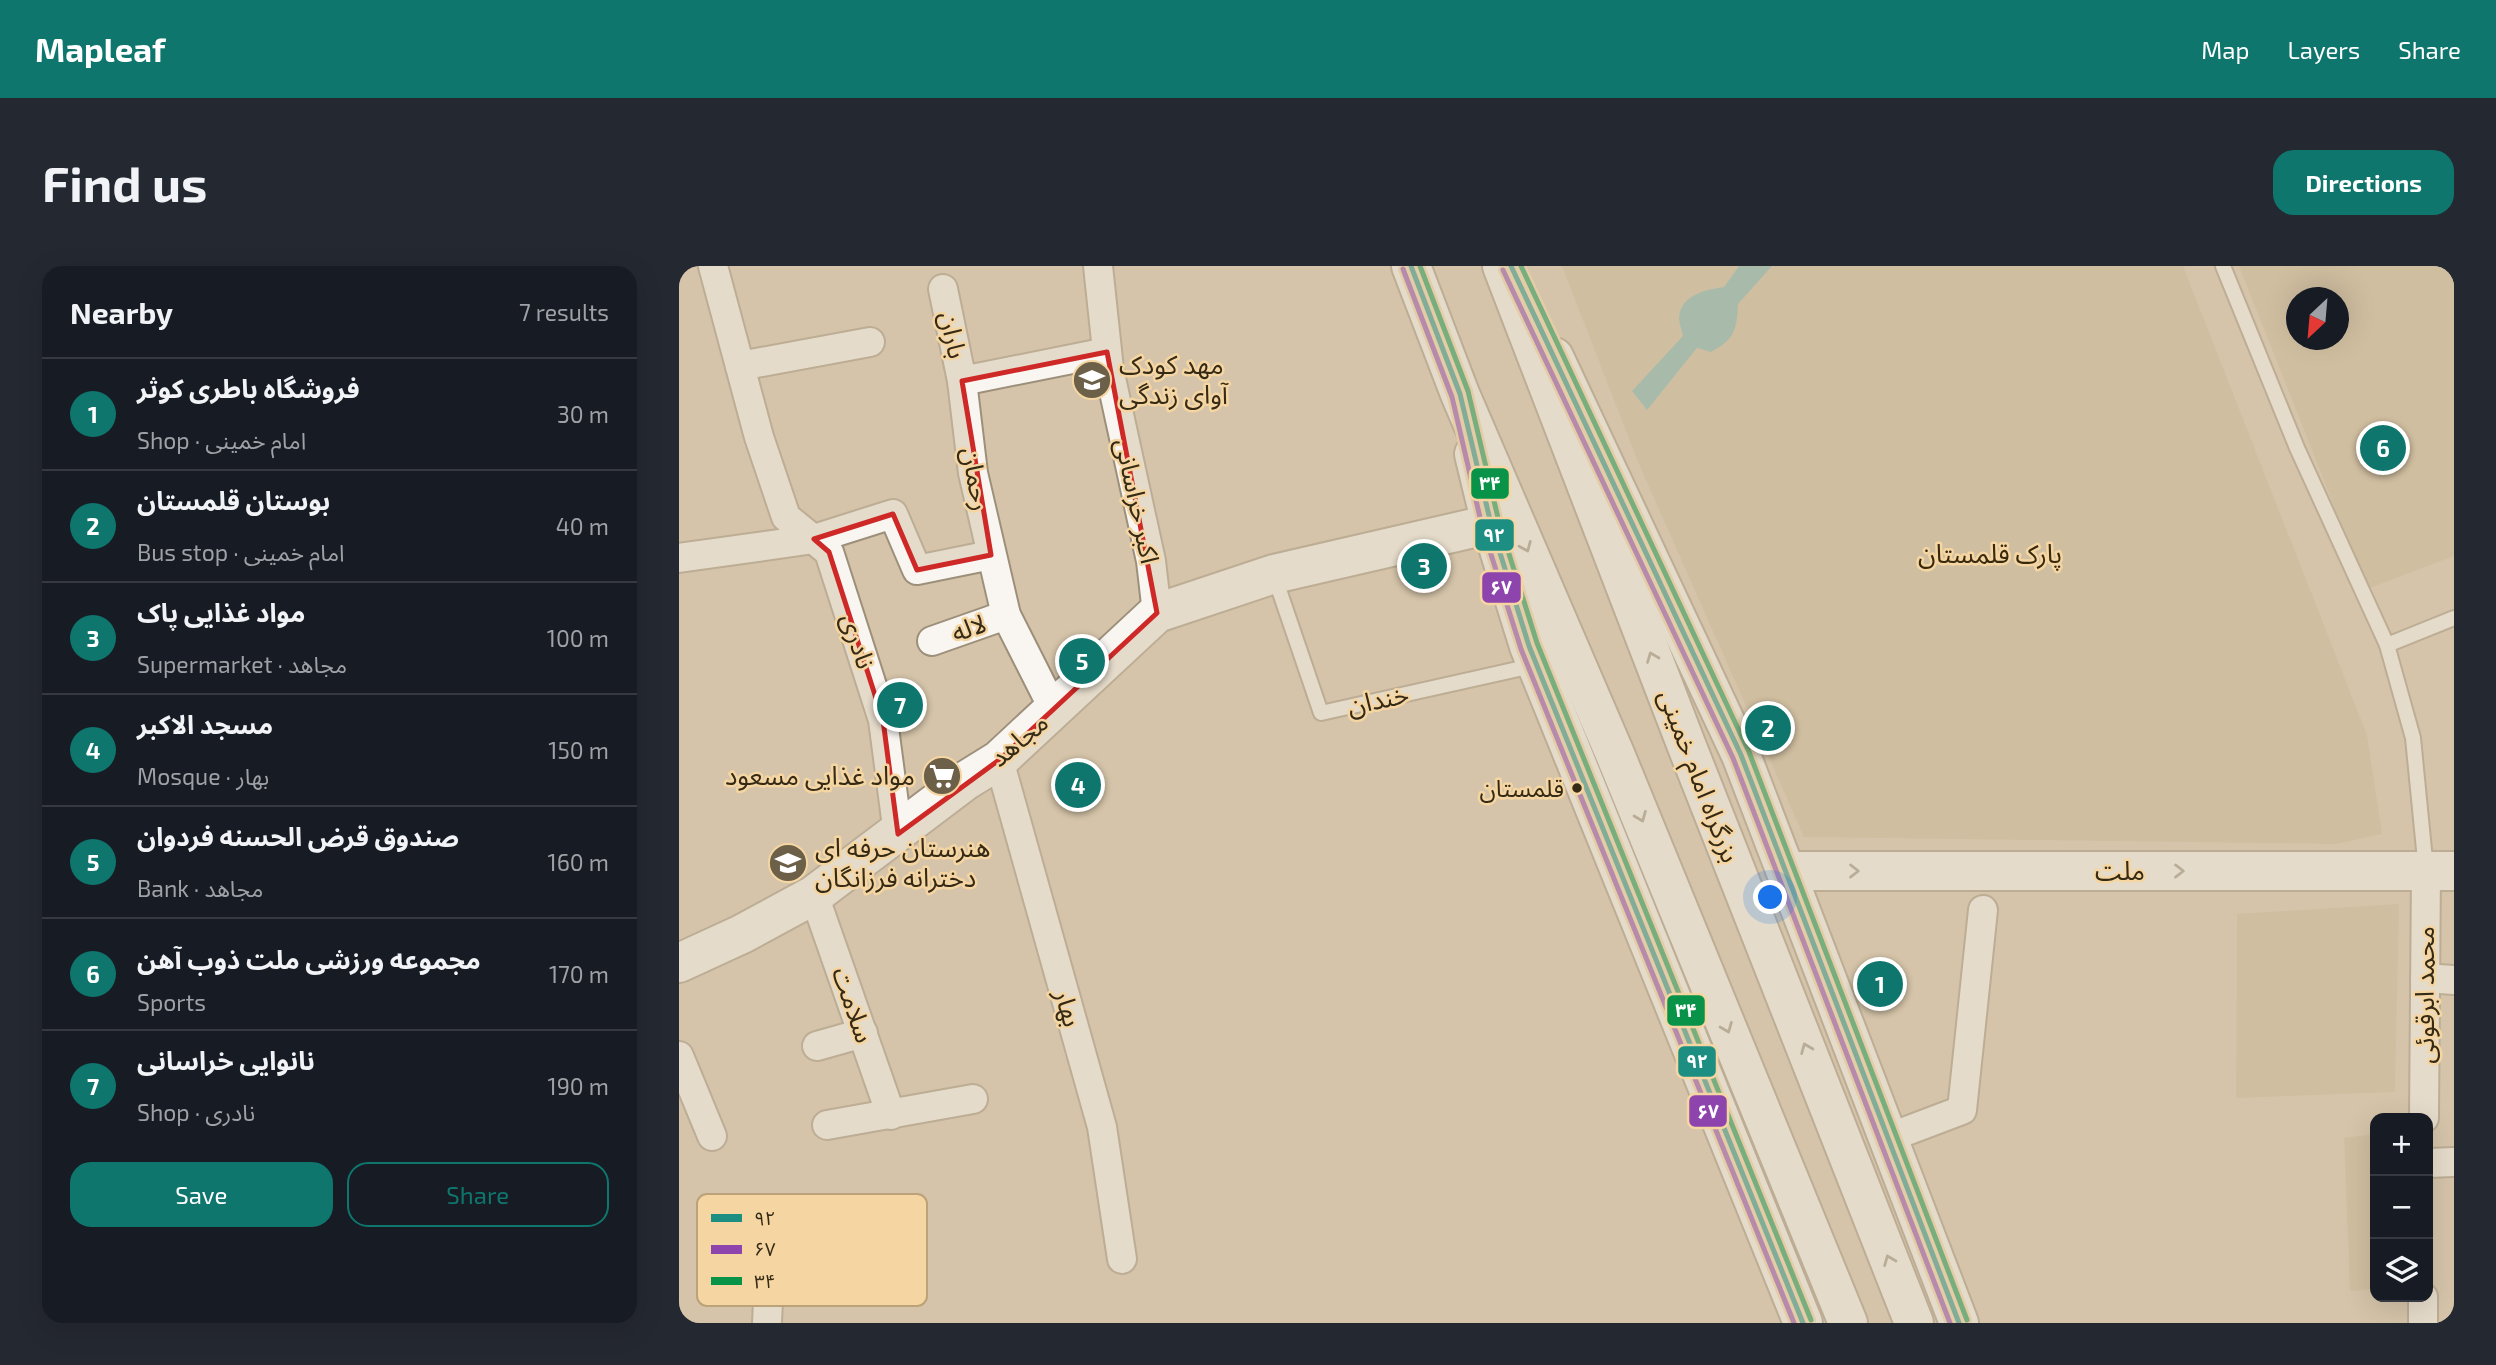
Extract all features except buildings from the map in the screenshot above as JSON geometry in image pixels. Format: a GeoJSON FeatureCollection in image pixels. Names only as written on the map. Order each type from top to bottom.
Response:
{"type":"FeatureCollection","features":[{"type":"Feature","properties":{"kind":"main road"},"geometry":{"type":"LineString","coordinates":[[1411,266],[1460,394],[1615,754],[1848,1323]]}},
{"type":"Feature","properties":{"kind":"main road","name":"بزرگراه امام خمینی"},"geometry":{"type":"LineString","coordinates":[[1502,266],[1686,744],[1914,1323]]}},
{"type":"Feature","properties":{"kind":"main road"},"geometry":{"type":"LineString","coordinates":[[1511,266],[1741,755],[1959,1323]]}},
{"type":"Feature","properties":{"kind":"main road"},"geometry":{"type":"LineString","coordinates":[[1460,394],[1491,524],[1537,665],[1803,1323]]}},
{"type":"Feature","properties":{"kind":"main road","name":"مجاهد"},"geometry":{"type":"LineString","coordinates":[[679,963],[742,934],[814,895],[898,834],[965,781],[999,760],[1157,613],[1274,574],[1491,524]]}},
{"type":"Feature","properties":{"kind":"main road","name":"ملت"},"geometry":{"type":"LineString","coordinates":[[1786,871],[2440,871]]}},
{"type":"Feature","properties":{"kind":"street","name":"نادری"},"geometry":{"type":"LineString","coordinates":[[713,266],[759,437],[786,517],[829,552],[883,720],[898,834]]}},
{"type":"Feature","properties":{"kind":"street","name":"اکبر خراسانی"},"geometry":{"type":"LineString","coordinates":[[1098,266],[1107,352],[1151,561],[1157,613]]}},
{"type":"Feature","properties":{"kind":"street","name":"باران"},"geometry":{"type":"LineString","coordinates":[[943,289],[962,381]]}},
{"type":"Feature","properties":{"kind":"street"},"geometry":{"type":"LineString","coordinates":[[740,366],[870,342]]}},
{"type":"Feature","properties":{"kind":"street"},"geometry":{"type":"LineString","coordinates":[[962,381],[1107,352]]}},
{"type":"Feature","properties":{"kind":"street","name":"رحمان"},"geometry":{"type":"LineString","coordinates":[[962,381],[973,473],[1006,615],[1054,710]]}},
{"type":"Feature","properties":{"kind":"street"},"geometry":{"type":"LineString","coordinates":[[679,558],[814,539],[893,514],[917,570],[991,555]]}},
{"type":"Feature","properties":{"kind":"street","name":"لاله"},"geometry":{"type":"LineString","coordinates":[[932,641],[1006,615]]}},
{"type":"Feature","properties":{"kind":"street","name":"بهار"},"geometry":{"type":"LineString","coordinates":[[999,760],[1102,1127],[1122,1259]]}},
{"type":"Feature","properties":{"kind":"street","name":"محمد ابرقوئی"},"geometry":{"type":"LineString","coordinates":[[2424,1113],[2425,978],[2440,871]]}},
{"type":"Feature","properties":{"kind":"street","name":"سلامت"},"geometry":{"type":"LineString","coordinates":[[814,895],[891,1115]]}},
{"type":"Feature","properties":{"kind":"street"},"geometry":{"type":"LineString","coordinates":[[1888,1139],[1962,1110],[1983,910]]}},
{"type":"Feature","properties":{"kind":"street"},"geometry":{"type":"LineString","coordinates":[[2425,978],[2454,980]]}},
{"type":"Feature","properties":{"kind":"street"},"geometry":{"type":"LineString","coordinates":[[817,1046],[863,1033]]}},
{"type":"Feature","properties":{"kind":"street"},"geometry":{"type":"LineString","coordinates":[[679,1056],[712,1136]]}},
{"type":"Feature","properties":{"kind":"street"},"geometry":{"type":"LineString","coordinates":[[827,1125],[973,1099]]}},
{"type":"Feature","properties":{"kind":"street"},"geometry":{"type":"LineString","coordinates":[[2433,1163],[2454,1162]]}},
{"type":"Feature","properties":{"kind":"street"},"geometry":{"type":"LineString","coordinates":[[2423,1302],[2423,1323]]}},
{"type":"Feature","properties":{"kind":"lane"},"geometry":{"type":"LineString","coordinates":[[2223,266],[2297,448],[2387,645],[2413,738],[2440,871]]}},
{"type":"Feature","properties":{"kind":"lane","name":"خندان"},"geometry":{"type":"LineString","coordinates":[[1274,574],[1321,713],[1537,665]]}},
{"type":"Feature","properties":{"kind":"lane"},"geometry":{"type":"LineString","coordinates":[[2387,645],[2454,618]]}},
{"type":"Feature","properties":{"kind":"highlighted area"},"geometry":{"type":"Polygon","coordinates":[[[1107,352],[1157,613],[999,760],[898,834],[883,720],[829,552],[814,539],[893,514],[917,570],[991,555],[962,381],[1107,352]]]}},
{"type":"Feature","properties":{"kind":"green space","name":"پارک قلمستان"},"geometry":{"type":"Polygon","coordinates":[[[1562,266],[2183,266],[2367,735],[2382,834],[2336,844],[1804,837],[1638,462],[1562,266]]]}},
{"type":"Feature","properties":{"kind":"green space"},"geometry":{"type":"Polygon","coordinates":[[[2239,266],[2454,266],[2454,556],[2367,589],[2239,266]]]}},
{"type":"Feature","properties":{"kind":"green space"},"geometry":{"type":"Polygon","coordinates":[[[2399,904],[2395,1092],[2236,1098],[2237,914],[2399,904]]]}},
{"type":"Feature","properties":{"kind":"green space"},"geometry":{"type":"Polygon","coordinates":[[[2370,1135],[2370,1289],[2350,1291],[2344,1138],[2370,1135]]]}},
{"type":"Feature","properties":{"kind":"water"},"geometry":{"type":"Polygon","coordinates":[[[1739,266],[1772,266],[1738,304],[1733,333],[1725,343],[1711,352],[1697,348],[1647,410],[1632,391],[1683,336],[1679,318],[1684,304],[1695,295],[1724,287],[1739,266]]]}},
{"type":"Feature","properties":{"kind":"transit line","name":"۹۲"},"geometry":{"type":"LineString","coordinates":[[1411,266],[1460,394],[1491,524],[1529,646],[1803,1323]]}},
{"type":"Feature","properties":{"kind":"transit line","name":"۳۴"},"geometry":{"type":"LineString","coordinates":[[1420,266],[1468,391],[1499,522],[1537,643],[1811,1320]]}},
{"type":"Feature","properties":{"kind":"transit line","name":"۹۲"},"geometry":{"type":"LineString","coordinates":[[1511,266],[1741,755],[1959,1323]]}},
{"type":"Feature","properties":{"kind":"transit line","name":"۳۴"},"geometry":{"type":"LineString","coordinates":[[1521,266],[1749,752],[1967,1320]]}},
{"type":"Feature","properties":{"kind":"transit line","name":"۶۷"},"geometry":{"type":"LineString","coordinates":[[1403,269],[1452,397],[1482,526],[1521,649],[1794,1323]]}},
{"type":"Feature","properties":{"kind":"transit line","name":"۶۷"},"geometry":{"type":"LineString","coordinates":[[1503,270],[1733,758],[1950,1323]]}},
{"type":"Feature","properties":{"kind":"place","name":"مهد کودک آوای زندگی"},"geometry":{"type":"Point","coordinates":[1092,380]}},
{"type":"Feature","properties":{"kind":"place","name":"مجموعه ورزشی ملت ذوب آهن"},"geometry":{"type":"Point","coordinates":[2383,448]}},
{"type":"Feature","properties":{"kind":"place","name":"مواد غذایی پاک"},"geometry":{"type":"Point","coordinates":[1424,566]}},
{"type":"Feature","properties":{"kind":"place","name":"صندوق قرض الحسنه فردوان"},"geometry":{"type":"Point","coordinates":[1082,661]}},
{"type":"Feature","properties":{"kind":"place","name":"نانوایی خراسانی"},"geometry":{"type":"Point","coordinates":[900,705]}},
{"type":"Feature","properties":{"kind":"place","name":"بوستان قلمستان"},"geometry":{"type":"Point","coordinates":[1768,728]}},
{"type":"Feature","properties":{"kind":"place","name":"مواد غذایی مسعود"},"geometry":{"type":"Point","coordinates":[942,776]}},
{"type":"Feature","properties":{"kind":"place","name":"مسجد الاکبر"},"geometry":{"type":"Point","coordinates":[1078,785]}},
{"type":"Feature","properties":{"kind":"place","name":"قلمستان"},"geometry":{"type":"Point","coordinates":[1577,788]}},
{"type":"Feature","properties":{"kind":"place","name":"هنرستان حرفه ای دخترانه فرزانگان"},"geometry":{"type":"Point","coordinates":[788,863]}},
{"type":"Feature","properties":{"kind":"place","name":"فروشگاه باطری کوثر"},"geometry":{"type":"Point","coordinates":[1880,984]}}]}
